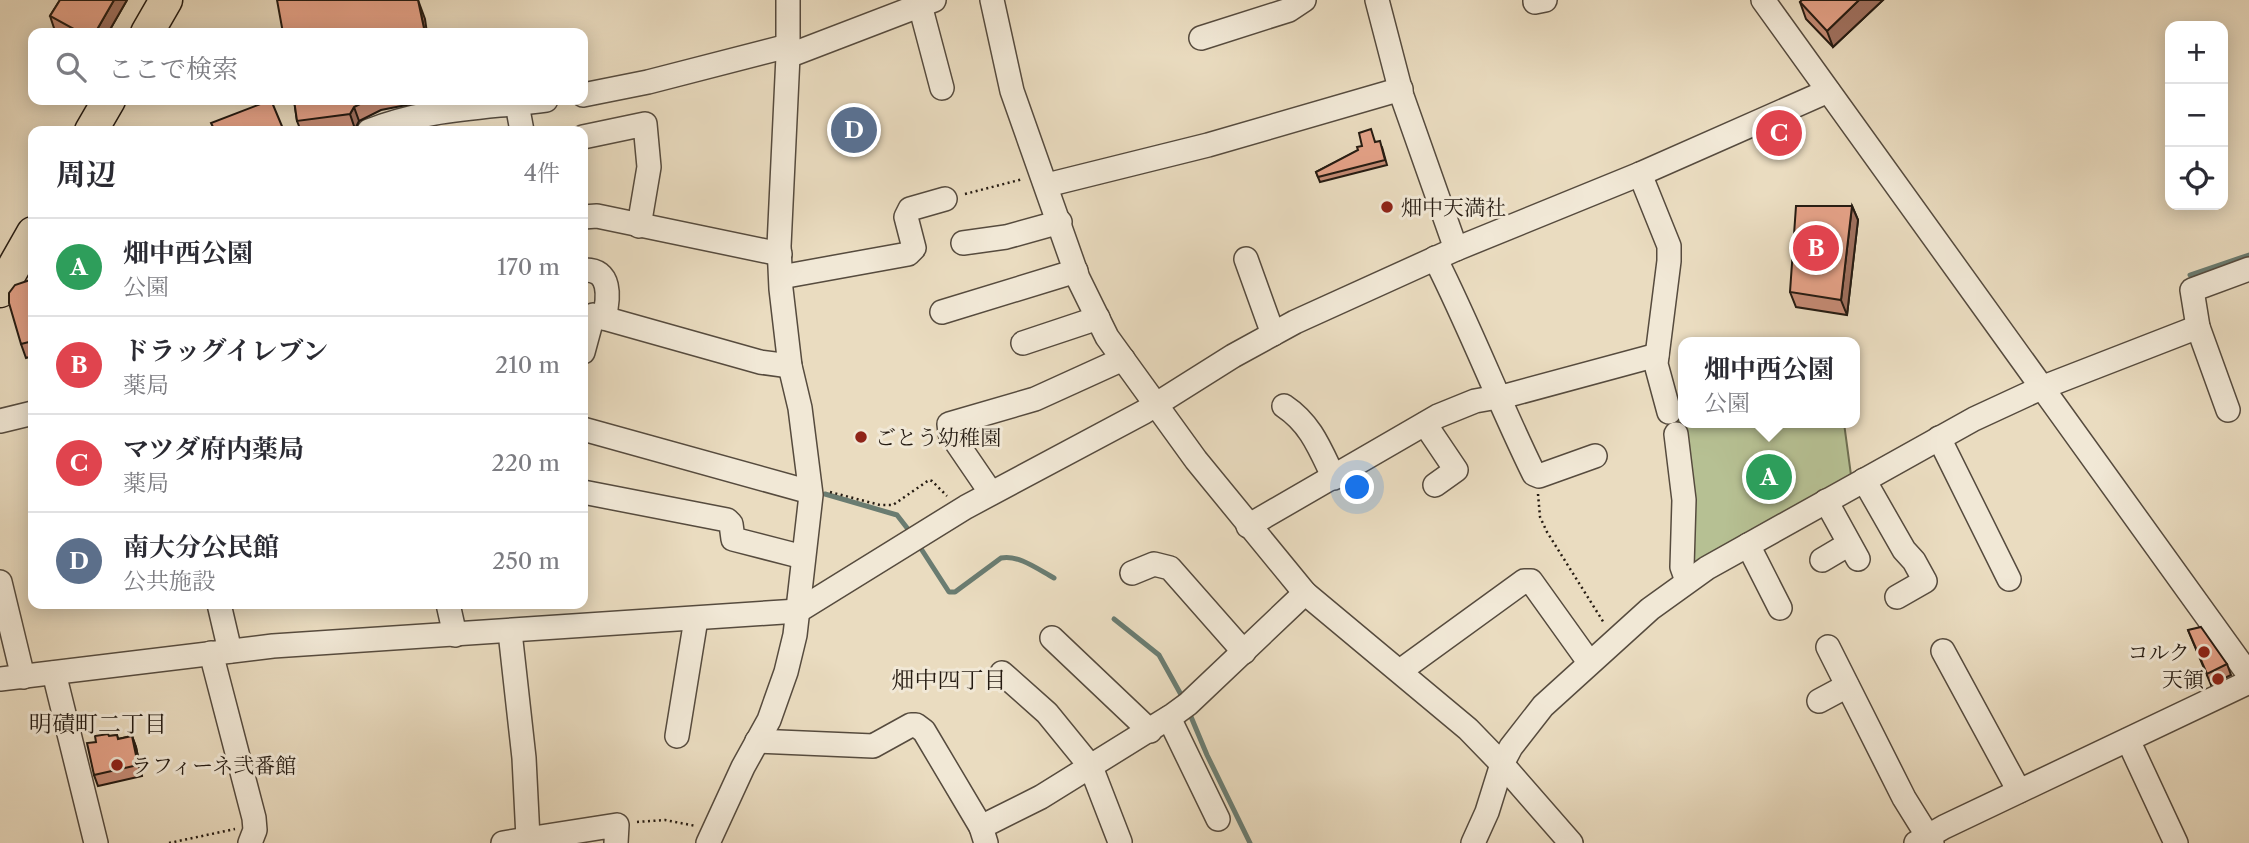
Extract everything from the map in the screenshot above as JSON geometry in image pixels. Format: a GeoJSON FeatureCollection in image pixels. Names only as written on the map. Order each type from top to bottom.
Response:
{"type":"FeatureCollection","features":[{"type":"Feature","properties":{"kind":"highway"},"geometry":{"type":"LineString","coordinates":[[150,28],[166,0]]}},
{"type":"Feature","properties":{"kind":"highway"},"geometry":{"type":"LineString","coordinates":[[94,126],[106,105]]}},
{"type":"Feature","properties":{"kind":"highway"},"geometry":{"type":"LineString","coordinates":[[0,291],[21,250]]}},
{"type":"Feature","properties":{"kind":"street"},"geometry":{"type":"LineString","coordinates":[[711,837],[772,713],[786,673],[795,635],[810,489],[800,408],[790,366],[780,266],[788,0]]}},
{"type":"Feature","properties":{"kind":"street"},"geometry":{"type":"LineString","coordinates":[[992,0],[1012,91],[1076,271],[1107,337],[1196,460],[1305,593],[1468,729],[1503,764],[1571,843]]}},
{"type":"Feature","properties":{"kind":"street"},"geometry":{"type":"LineString","coordinates":[[1201,38],[1289,10],[1304,0]]}},
{"type":"Feature","properties":{"kind":"street"},"geometry":{"type":"LineString","coordinates":[[1377,0],[1401,89],[1456,249]]}},
{"type":"Feature","properties":{"kind":"street"},"geometry":{"type":"LineString","coordinates":[[1535,0],[1545,0]]}},
{"type":"Feature","properties":{"kind":"street"},"geometry":{"type":"LineString","coordinates":[[1763,0],[2249,676]]}},
{"type":"Feature","properties":{"kind":"street"},"geometry":{"type":"LineString","coordinates":[[588,94],[788,51],[927,3],[942,88]]}},
{"type":"Feature","properties":{"kind":"street"},"geometry":{"type":"LineString","coordinates":[[1045,179],[1208,145],[1401,89]]}},
{"type":"Feature","properties":{"kind":"street"},"geometry":{"type":"LineString","coordinates":[[0,582],[11,678],[299,644],[798,611],[961,510],[1098,438],[1273,334],[1434,258],[1640,174],[1828,91]]}},
{"type":"Feature","properties":{"kind":"street"},"geometry":{"type":"LineString","coordinates":[[382,126],[454,110],[506,105]]}},
{"type":"Feature","properties":{"kind":"street"},"geometry":{"type":"LineString","coordinates":[[517,105],[521,126]]}},
{"type":"Feature","properties":{"kind":"street"},"geometry":{"type":"LineString","coordinates":[[588,136],[645,124],[649,167],[639,226]]}},
{"type":"Feature","properties":{"kind":"street"},"geometry":{"type":"LineString","coordinates":[[1640,174],[1669,246],[1657,355],[1658,372],[1669,412]]}},
{"type":"Feature","properties":{"kind":"street"},"geometry":{"type":"LineString","coordinates":[[588,217],[597,216],[639,226],[780,266],[908,254],[914,248],[906,217],[910,209],[945,199]]}},
{"type":"Feature","properties":{"kind":"street"},"geometry":{"type":"LineString","coordinates":[[963,243],[1006,237],[1060,222]]}},
{"type":"Feature","properties":{"kind":"street"},"geometry":{"type":"LineString","coordinates":[[1434,258],[1462,312],[1534,474],[1539,476],[1595,456]]}},
{"type":"Feature","properties":{"kind":"street"},"geometry":{"type":"LineString","coordinates":[[1246,259],[1273,334]]}},
{"type":"Feature","properties":{"kind":"street"},"geometry":{"type":"LineString","coordinates":[[2228,410],[2198,327],[2192,290],[2249,269]]}},
{"type":"Feature","properties":{"kind":"street"},"geometry":{"type":"LineString","coordinates":[[588,271],[595,272],[606,281],[609,296],[604,318]]}},
{"type":"Feature","properties":{"kind":"street"},"geometry":{"type":"LineString","coordinates":[[942,312],[1076,271]]}},
{"type":"Feature","properties":{"kind":"street"},"geometry":{"type":"LineString","coordinates":[[588,334],[593,315],[760,362],[790,366]]}},
{"type":"Feature","properties":{"kind":"street"},"geometry":{"type":"LineString","coordinates":[[1023,343],[1098,318]]}},
{"type":"Feature","properties":{"kind":"street"},"geometry":{"type":"LineString","coordinates":[[1473,843],[1511,747],[1543,706],[1589,662],[1687,581],[1939,438],[2041,388],[2198,327]]}},
{"type":"Feature","properties":{"kind":"street"},"geometry":{"type":"LineString","coordinates":[[1248,526],[1425,424],[1475,401],[1657,355]]}},
{"type":"Feature","properties":{"kind":"street"},"geometry":{"type":"LineString","coordinates":[[991,493],[950,433],[949,424],[1035,399],[1123,359]]}},
{"type":"Feature","properties":{"kind":"street"},"geometry":{"type":"LineString","coordinates":[[1284,406],[1300,416],[1334,478]]}},
{"type":"Feature","properties":{"kind":"street"},"geometry":{"type":"LineString","coordinates":[[0,421],[28,414]]}},
{"type":"Feature","properties":{"kind":"street"},"geometry":{"type":"LineString","coordinates":[[1425,424],[1456,470],[1435,485]]}},
{"type":"Feature","properties":{"kind":"street"},"geometry":{"type":"LineString","coordinates":[[588,430],[810,489]]}},
{"type":"Feature","properties":{"kind":"street"},"geometry":{"type":"LineString","coordinates":[[1676,434],[1684,500],[1682,568],[1687,581]]}},
{"type":"Feature","properties":{"kind":"street"},"geometry":{"type":"LineString","coordinates":[[1939,438],[2009,579]]}},
{"type":"Feature","properties":{"kind":"street"},"geometry":{"type":"LineString","coordinates":[[1864,480],[1925,581],[1897,597]]}},
{"type":"Feature","properties":{"kind":"street"},"geometry":{"type":"LineString","coordinates":[[588,493],[727,520],[731,524],[733,540],[803,557]]}},
{"type":"Feature","properties":{"kind":"street"},"geometry":{"type":"LineString","coordinates":[[1822,559],[1854,551],[1826,501]]}},
{"type":"Feature","properties":{"kind":"street"},"geometry":{"type":"LineString","coordinates":[[1748,545],[1780,608]]}},
{"type":"Feature","properties":{"kind":"street"},"geometry":{"type":"LineString","coordinates":[[1132,573],[1154,564],[1170,568],[1244,652]]}},
{"type":"Feature","properties":{"kind":"street"},"geometry":{"type":"LineString","coordinates":[[1400,671],[1524,581],[1531,581],[1589,662]]}},
{"type":"Feature","properties":{"kind":"street"},"geometry":{"type":"LineString","coordinates":[[757,741],[873,746],[911,725],[916,725],[924,731],[983,835],[1150,731],[1188,704],[1305,593]]}},
{"type":"Feature","properties":{"kind":"street"},"geometry":{"type":"LineString","coordinates":[[219,609],[221,652],[252,834]]}},
{"type":"Feature","properties":{"kind":"street"},"geometry":{"type":"LineString","coordinates":[[450,609],[455,635]]}},
{"type":"Feature","properties":{"kind":"street"},"geometry":{"type":"LineString","coordinates":[[677,736],[696,618]]}},
{"type":"Feature","properties":{"kind":"street"},"geometry":{"type":"LineString","coordinates":[[510,632],[524,758],[540,839]]}},
{"type":"Feature","properties":{"kind":"street"},"geometry":{"type":"LineString","coordinates":[[1052,638],[1150,731]]}},
{"type":"Feature","properties":{"kind":"street"},"geometry":{"type":"LineString","coordinates":[[1828,647],[1925,841],[2019,791],[2249,682]]}},
{"type":"Feature","properties":{"kind":"street"},"geometry":{"type":"LineString","coordinates":[[1943,651],[2019,791]]}},
{"type":"Feature","properties":{"kind":"street"},"geometry":{"type":"LineString","coordinates":[[54,673],[96,843]]}},
{"type":"Feature","properties":{"kind":"street"},"geometry":{"type":"LineString","coordinates":[[1002,673],[1047,713],[1091,767],[1120,842]]}},
{"type":"Feature","properties":{"kind":"street"},"geometry":{"type":"LineString","coordinates":[[1819,701],[1847,686]]}},
{"type":"Feature","properties":{"kind":"street"},"geometry":{"type":"LineString","coordinates":[[1169,718],[1218,819]]}},
{"type":"Feature","properties":{"kind":"street"},"geometry":{"type":"LineString","coordinates":[[2128,740],[2176,843]]}},
{"type":"Feature","properties":{"kind":"street"},"geometry":{"type":"LineString","coordinates":[[503,843],[616,834]]}},
{"type":"Feature","properties":{"kind":"path"},"geometry":{"type":"LineString","coordinates":[[945,199],[1045,179]]}},
{"type":"Feature","properties":{"kind":"path"},"geometry":{"type":"LineString","coordinates":[[1534,474],[1539,517],[1616,639]]}},
{"type":"Feature","properties":{"kind":"path"},"geometry":{"type":"LineString","coordinates":[[810,489],[886,506],[893,505],[929,480],[961,510]]}},
{"type":"Feature","properties":{"kind":"path"},"geometry":{"type":"LineString","coordinates":[[616,834],[652,820],[665,820],[687,823],[711,837]]}},
{"type":"Feature","properties":{"kind":"path"},"geometry":{"type":"LineString","coordinates":[[169,843],[252,834]]}},
{"type":"Feature","properties":{"kind":"green space"},"geometry":{"type":"Polygon","coordinates":[[[1679,428],[1845,428],[1851,475],[1692,565],[1686,467],[1679,428]]]}},
{"type":"Feature","properties":{"kind":"building"},"geometry":{"type":"Polygon","coordinates":[[[60,0],[114,0],[98,28],[72,28],[50,16],[60,0]]]}},
{"type":"Feature","properties":{"kind":"building"},"geometry":{"type":"Polygon","coordinates":[[[277,0],[418,0],[424,28],[282,28],[277,0]]]}},
{"type":"Feature","properties":{"kind":"building"},"geometry":{"type":"Polygon","coordinates":[[[1859,0],[1827,31],[1800,2],[1859,0]]]}},
{"type":"Feature","properties":{"kind":"building"},"geometry":{"type":"Polygon","coordinates":[[[258,105],[273,105],[282,126],[212,126],[211,123],[258,105]]]}},
{"type":"Feature","properties":{"kind":"building"},"geometry":{"type":"Polygon","coordinates":[[[295,105],[358,105],[350,114],[297,121],[295,105]]]}},
{"type":"Feature","properties":{"kind":"building"},"geometry":{"type":"Polygon","coordinates":[[[1371,129],[1375,142],[1380,141],[1385,160],[1318,177],[1316,172],[1358,150],[1357,147],[1362,146],[1359,133],[1371,129]]]}},
{"type":"Feature","properties":{"kind":"building"},"geometry":{"type":"Polygon","coordinates":[[[1796,206],[1852,206],[1841,300],[1790,292],[1796,206]]]}},
{"type":"Feature","properties":{"kind":"building"},"geometry":{"type":"Polygon","coordinates":[[[28,281],[28,342],[21,344],[9,303],[9,293],[15,285],[28,281]]]}},
{"type":"Feature","properties":{"kind":"building"},"geometry":{"type":"Polygon","coordinates":[[[2201,627],[2227,664],[2207,674],[2188,630],[2201,627]]]}},
{"type":"Feature","properties":{"kind":"building","name":"ラフィーネ弐番館"},"geometry":{"type":"Polygon","coordinates":[[[117,735],[118,739],[132,736],[138,765],[94,775],[87,743],[96,742],[95,736],[117,735]]]}},
{"type":"Feature","properties":{"kind":"waterway"},"geometry":{"type":"LineString","coordinates":[[2190,275],[2249,255]]}},
{"type":"Feature","properties":{"kind":"waterway"},"geometry":{"type":"LineString","coordinates":[[825,494],[897,515],[911,533]]}},
{"type":"Feature","properties":{"kind":"waterway"},"geometry":{"type":"LineString","coordinates":[[918,544],[949,592],[955,592],[1001,558],[1008,557],[1021,560],[1054,578]]}},
{"type":"Feature","properties":{"kind":"waterway"},"geometry":{"type":"LineString","coordinates":[[1114,619],[1159,655],[1184,700]]}},
{"type":"Feature","properties":{"kind":"waterway"},"geometry":{"type":"LineString","coordinates":[[1189,712],[1250,843]]}},
{"type":"Feature","properties":{"kind":"place","name":"南大分公民館"},"geometry":{"type":"Point","coordinates":[854,130]}},
{"type":"Feature","properties":{"kind":"place","name":"マツダ府内薬局"},"geometry":{"type":"Point","coordinates":[1779,133]}},
{"type":"Feature","properties":{"kind":"place","name":"畑中天満社"},"geometry":{"type":"Point","coordinates":[1387,207]}},
{"type":"Feature","properties":{"kind":"place","name":"ドラッグイレブン"},"geometry":{"type":"Point","coordinates":[1816,248]}},
{"type":"Feature","properties":{"kind":"place","name":"ごとう幼稚園"},"geometry":{"type":"Point","coordinates":[861,437]}},
{"type":"Feature","properties":{"kind":"place","name":"畑中西公園"},"geometry":{"type":"Point","coordinates":[1769,477]}},
{"type":"Feature","properties":{"kind":"place","name":"コルク"},"geometry":{"type":"Point","coordinates":[2204,652]}},
{"type":"Feature","properties":{"kind":"place","name":"天領"},"geometry":{"type":"Point","coordinates":[2218,679]}},
{"type":"Feature","properties":{"kind":"place","name":"ラフィーネ弐番館"},"geometry":{"type":"Point","coordinates":[117,765]}},
{"type":"Feature","properties":{"kind":"district","name":"畑中四丁目"},"geometry":{"type":"Point","coordinates":[949,680]}},
{"type":"Feature","properties":{"kind":"district","name":"明磧町二丁目"},"geometry":{"type":"Point","coordinates":[98,724]}}]}
